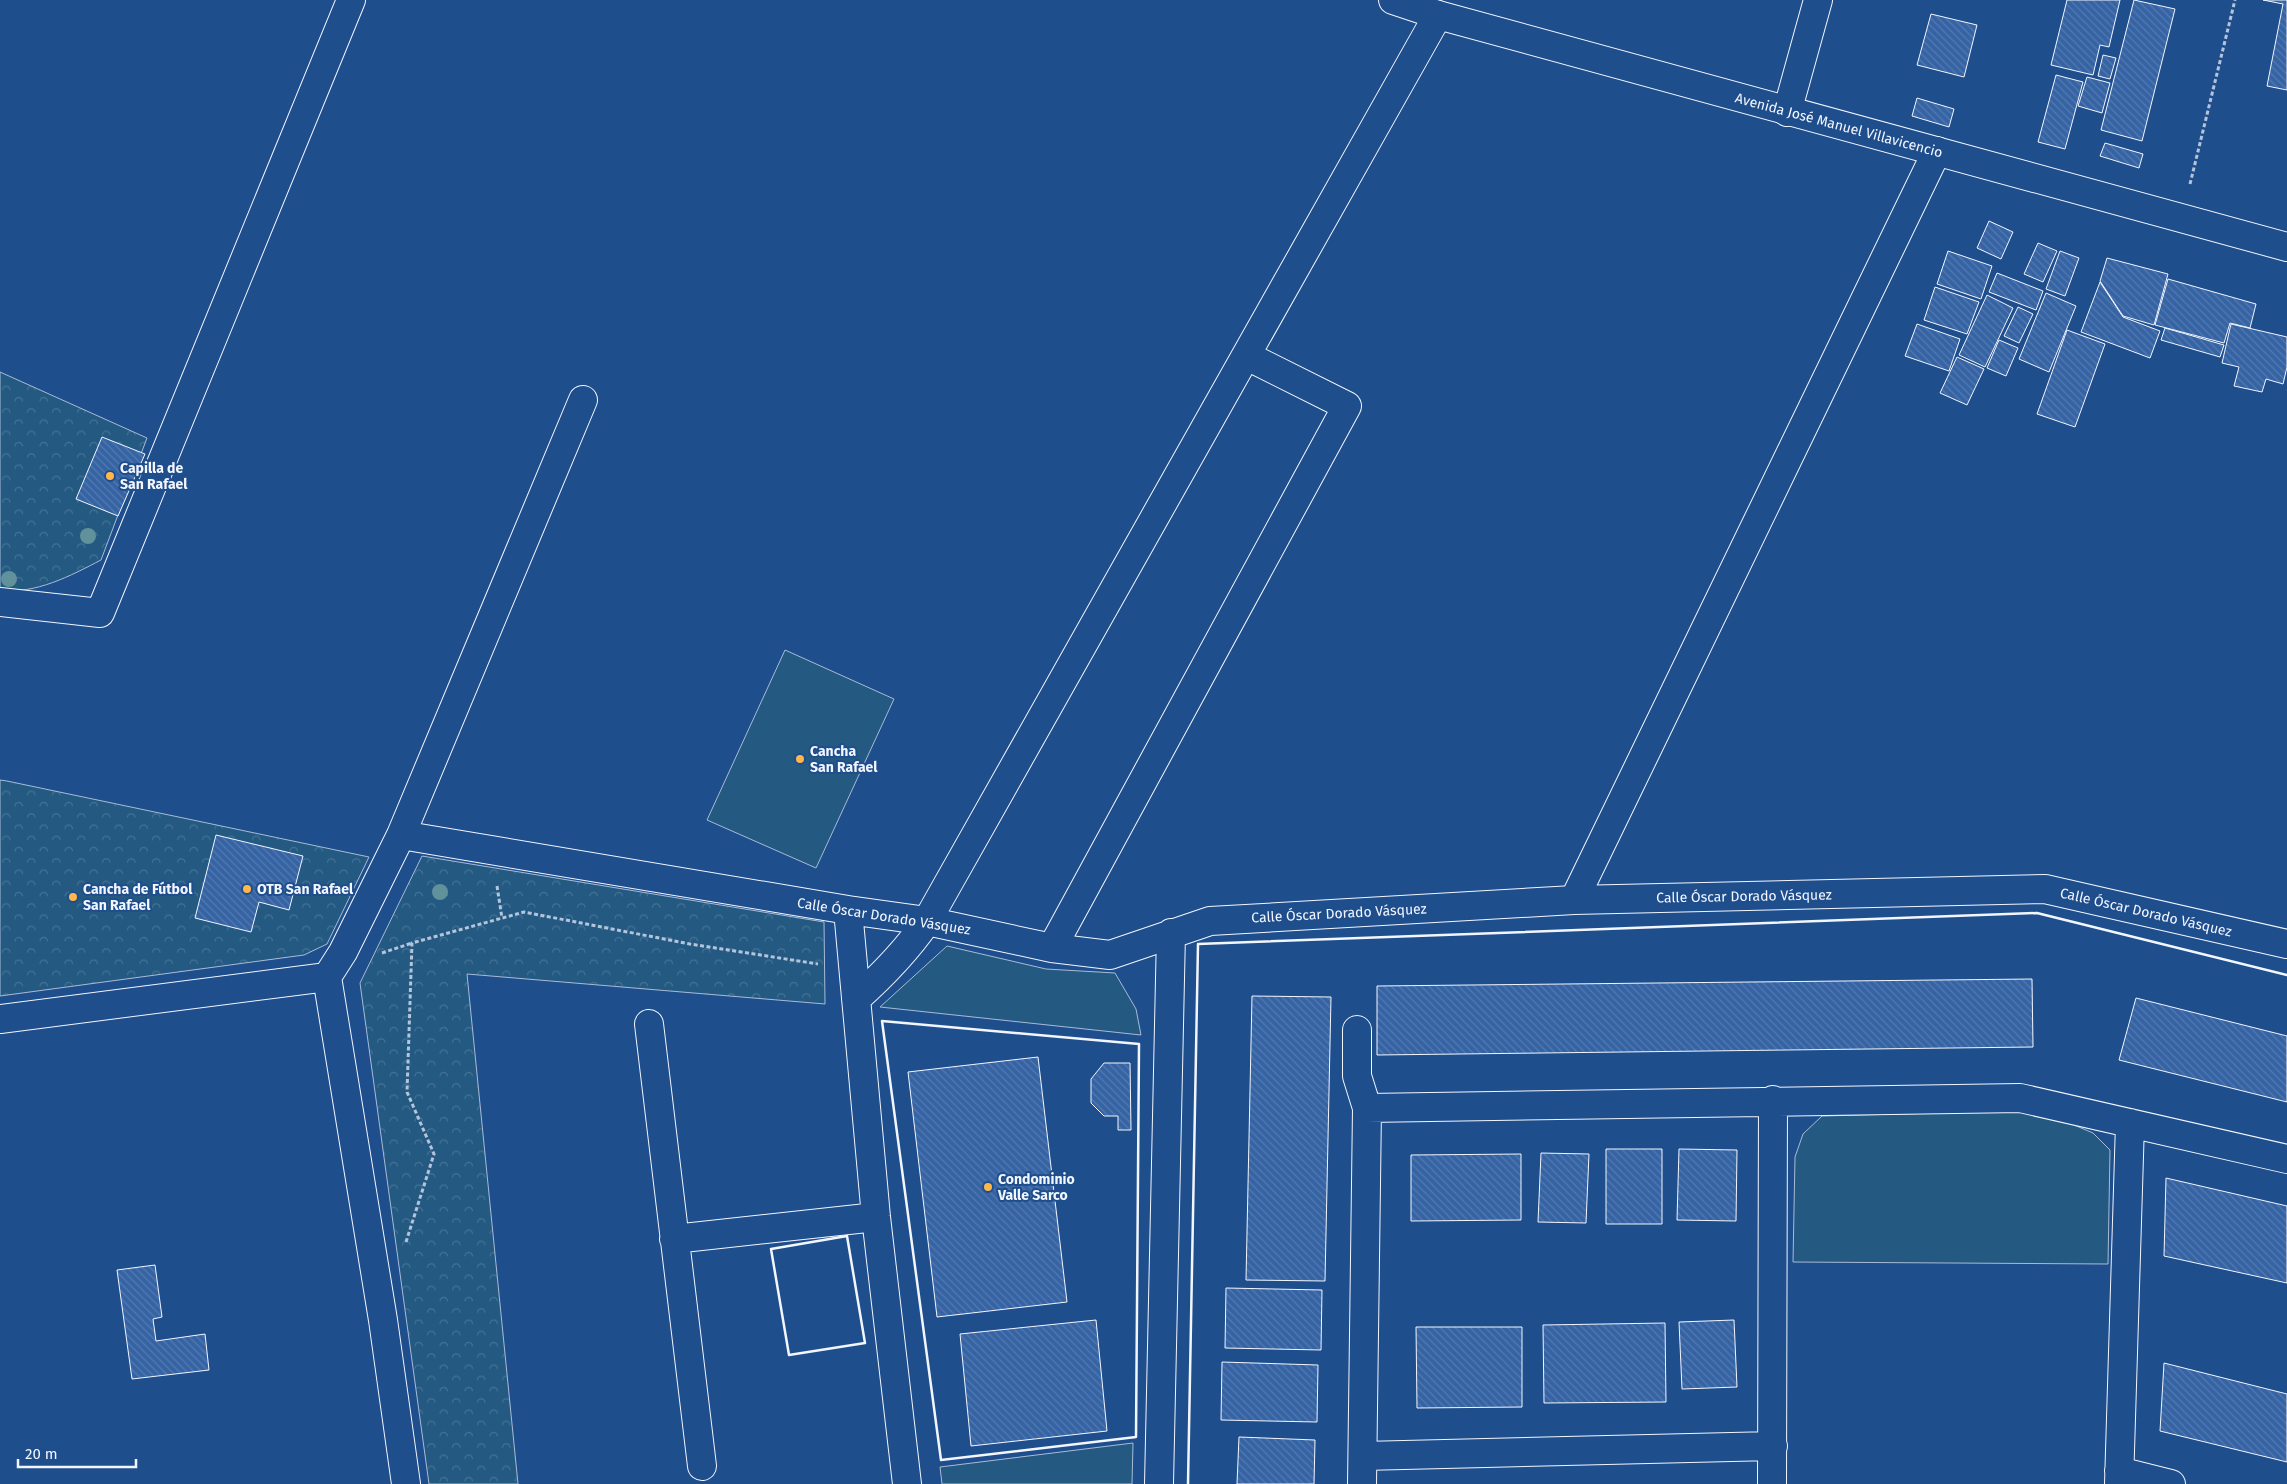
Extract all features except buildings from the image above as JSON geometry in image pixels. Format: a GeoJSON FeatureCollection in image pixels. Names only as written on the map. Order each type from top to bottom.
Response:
{"type":"FeatureCollection","features":[{"type":"Feature","properties":{"kind":"street"},"geometry":{"type":"LineString","coordinates":[[0,602],[100,613],[351,0]]}},
{"type":"Feature","properties":{"kind":"street","name":"Avenida José Manuel Villavicencio"},"geometry":{"type":"LineString","coordinates":[[1393,0],[1438,15],[1787,112],[2287,247]]}},
{"type":"Feature","properties":{"kind":"street"},"geometry":{"type":"LineString","coordinates":[[1787,112],[1818,0]]}},
{"type":"Feature","properties":{"kind":"street"},"geometry":{"type":"LineString","coordinates":[[856,999],[887,971],[913,941],[927,920],[1438,15]]}},
{"type":"Feature","properties":{"kind":"street"},"geometry":{"type":"LineString","coordinates":[[1574,900],[1937,151]]}},
{"type":"Feature","properties":{"kind":"street"},"geometry":{"type":"LineString","coordinates":[[1052,948],[1347,406],[1247,356]]}},
{"type":"Feature","properties":{"kind":"street"},"geometry":{"type":"LineString","coordinates":[[406,1484],[383,1320],[327,977],[343,952],[401,835],[583,400]]}},
{"type":"Feature","properties":{"kind":"street","name":"Calle Óscar Dorado Vásquez"},"geometry":{"type":"LineString","coordinates":[[401,835],[848,910],[927,920],[1052,948],[1110,955],[1171,932],[1210,921],[1574,900],[2045,889],[2287,944]]}},
{"type":"Feature","properties":{"kind":"street"},"geometry":{"type":"LineString","coordinates":[[848,910],[876,1217],[907,1484]]}},
{"type":"Feature","properties":{"kind":"street"},"geometry":{"type":"LineString","coordinates":[[1160,1484],[1171,932]]}},
{"type":"Feature","properties":{"kind":"street"},"geometry":{"type":"LineString","coordinates":[[0,1019],[327,977]]}},
{"type":"Feature","properties":{"kind":"street"},"geometry":{"type":"LineString","coordinates":[[649,1024],[702,1466]]}},
{"type":"Feature","properties":{"kind":"street"},"geometry":{"type":"LineString","coordinates":[[1357,1030],[1358,1076],[1367,1108],[1362,1484]]}},
{"type":"Feature","properties":{"kind":"street"},"geometry":{"type":"LineString","coordinates":[[1367,1108],[1773,1100],[2020,1098],[2287,1159]]}},
{"type":"Feature","properties":{"kind":"street"},"geometry":{"type":"LineString","coordinates":[[1772,1484],[1773,1100]]}},
{"type":"Feature","properties":{"kind":"street"},"geometry":{"type":"LineString","coordinates":[[2130,1123],[2119,1478],[2171,1484]]}},
{"type":"Feature","properties":{"kind":"street"},"geometry":{"type":"LineString","coordinates":[[674,1239],[876,1217]]}},
{"type":"Feature","properties":{"kind":"street"},"geometry":{"type":"LineString","coordinates":[[1363,1456],[1772,1446]]}},
{"type":"Feature","properties":{"kind":"path"},"geometry":{"type":"LineString","coordinates":[[2182,218],[2236,0]]}},
{"type":"Feature","properties":{"kind":"path"},"geometry":{"type":"LineString","coordinates":[[405,1246],[434,1154],[408,1092],[412,942],[524,912],[690,944],[853,970]]}},
{"type":"Feature","properties":{"kind":"green space"},"geometry":{"type":"Polygon","coordinates":[[[0,372],[147,438],[101,560],[53,582],[26,590],[0,590],[0,372]]]}},
{"type":"Feature","properties":{"kind":"green space","name":"Cancha San Rafael"},"geometry":{"type":"Polygon","coordinates":[[[785,650],[894,699],[816,868],[707,820],[785,650]]]}},
{"type":"Feature","properties":{"kind":"green space"},"geometry":{"type":"Polygon","coordinates":[[[0,780],[369,857],[327,944],[304,955],[0,996],[0,780]]]}},
{"type":"Feature","properties":{"kind":"green space"},"geometry":{"type":"Polygon","coordinates":[[[422,856],[824,922],[825,1004],[467,974],[518,1484],[429,1484],[360,983],[422,856]]]}},
{"type":"Feature","properties":{"kind":"green space"},"geometry":{"type":"Polygon","coordinates":[[[947,946],[1046,969],[1115,973],[1136,1009],[1141,1035],[880,1007],[947,946]]]}},
{"type":"Feature","properties":{"kind":"green space"},"geometry":{"type":"Polygon","coordinates":[[[2017,1111],[2067,1122],[2093,1133],[2110,1150],[2108,1264],[1793,1262],[1795,1157],[1803,1134],[1822,1116],[2017,1111]]]}},
{"type":"Feature","properties":{"kind":"green space"},"geometry":{"type":"Polygon","coordinates":[[[1133,1443],[1132,1484],[942,1484],[940,1467],[1133,1443]]]}},
{"type":"Feature","properties":{"kind":"wall"},"geometry":{"type":"LineString","coordinates":[[1188,1484],[1198,944],[2037,913],[2287,975]]}},
{"type":"Feature","properties":{"kind":"wall"},"geometry":{"type":"LineString","coordinates":[[882,1021],[1139,1044],[1136,1437],[941,1460],[882,1021]]}},
{"type":"Feature","properties":{"kind":"wall"},"geometry":{"type":"LineString","coordinates":[[847,1236],[865,1343],[789,1355],[771,1249],[847,1236]]}},
{"type":"Feature","properties":{"kind":"place","name":"Capilla de San Rafael"},"geometry":{"type":"Point","coordinates":[110,476]}},
{"type":"Feature","properties":{"kind":"place","name":"Cancha San Rafael"},"geometry":{"type":"Point","coordinates":[800,759]}},
{"type":"Feature","properties":{"kind":"place","name":"OTB San Rafael"},"geometry":{"type":"Point","coordinates":[247,889]}},
{"type":"Feature","properties":{"kind":"place","name":"Cancha de Fútbol San Rafael"},"geometry":{"type":"Point","coordinates":[73,897]}},
{"type":"Feature","properties":{"kind":"place","name":"Condominio Valle Sarco"},"geometry":{"type":"Point","coordinates":[988,1187]}}]}
